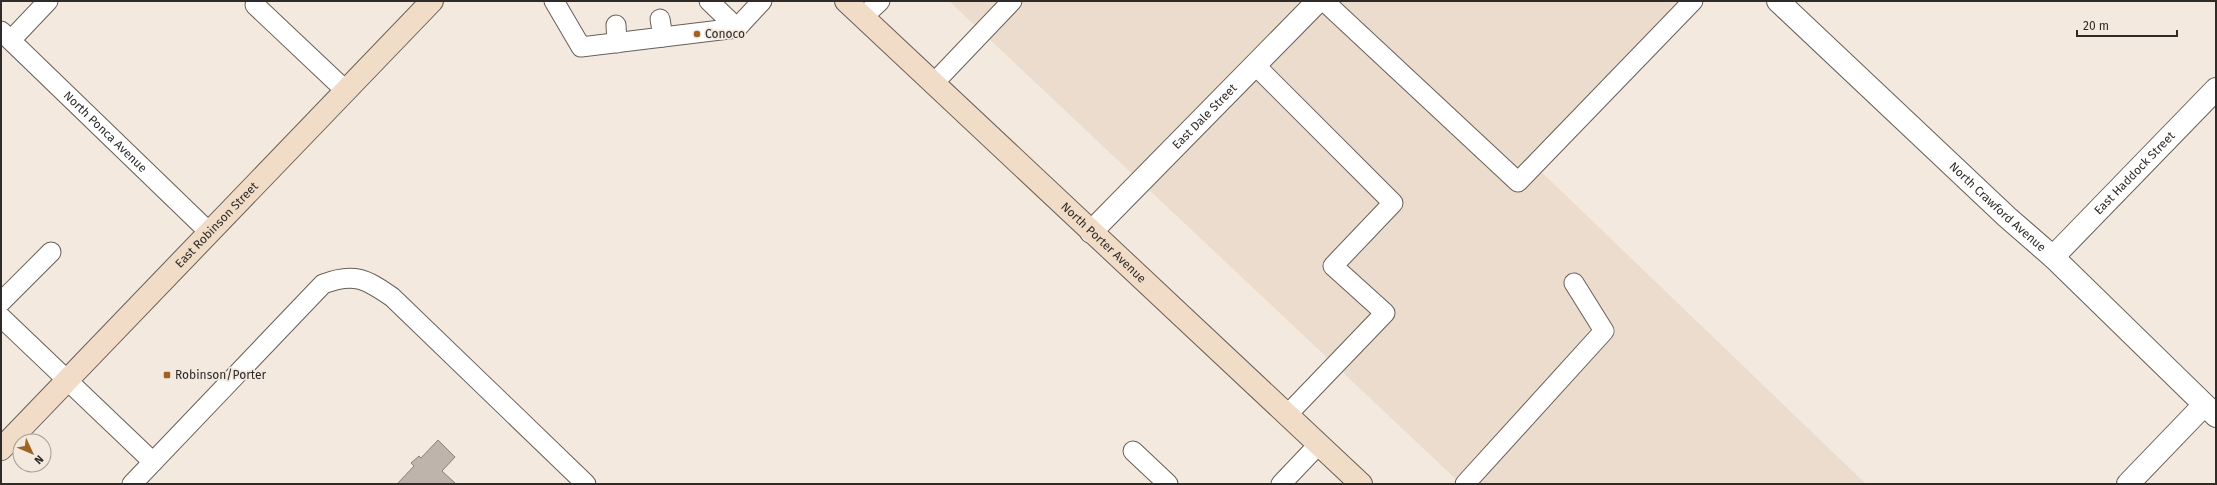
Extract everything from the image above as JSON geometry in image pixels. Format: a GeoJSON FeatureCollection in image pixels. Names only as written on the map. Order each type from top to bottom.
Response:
{"type":"FeatureCollection","features":[{"type":"Feature","properties":{"kind":"main road","name":"East Robinson Street"},"geometry":{"type":"LineString","coordinates":[[1,449],[432,1]]}},
{"type":"Feature","properties":{"kind":"main road","name":"North Porter Avenue"},"geometry":{"type":"LineString","coordinates":[[846,1],[1361,484]]}},
{"type":"Feature","properties":{"kind":"street","name":"East Dale Street"},"geometry":{"type":"LineString","coordinates":[[1091,232],[1318,1]]}},
{"type":"Feature","properties":{"kind":"street","name":"North Crawford Avenue"},"geometry":{"type":"LineString","coordinates":[[1778,1],[2007,217],[2053,257],[2210,410]]}},
{"type":"Feature","properties":{"kind":"street","name":"East Haddock Street"},"geometry":{"type":"LineString","coordinates":[[2053,257],[2216,88]]}},
{"type":"Feature","properties":{"kind":"street"},"geometry":{"type":"LineString","coordinates":[[2128,484],[2210,410]]}},
{"type":"Feature","properties":{"kind":"lane"},"geometry":{"type":"LineString","coordinates":[[6,36],[48,1]]}},
{"type":"Feature","properties":{"kind":"lane"},"geometry":{"type":"LineString","coordinates":[[554,1],[581,47],[616,34],[663,37],[737,28],[762,1]]}},
{"type":"Feature","properties":{"kind":"lane"},"geometry":{"type":"LineString","coordinates":[[709,1],[737,28]]}},
{"type":"Feature","properties":{"kind":"lane"},"geometry":{"type":"LineString","coordinates":[[863,17],[880,1]]}},
{"type":"Feature","properties":{"kind":"lane"},"geometry":{"type":"LineString","coordinates":[[933,84],[1012,1]]}},
{"type":"Feature","properties":{"kind":"lane"},"geometry":{"type":"LineString","coordinates":[[1324,1],[1518,182],[1693,1]]}},
{"type":"Feature","properties":{"kind":"lane"},"geometry":{"type":"LineString","coordinates":[[255,5],[346,91]]}},
{"type":"Feature","properties":{"kind":"lane"},"geometry":{"type":"LineString","coordinates":[[660,19],[663,37]]}},
{"type":"Feature","properties":{"kind":"lane","name":"North Ponca Avenue"},"geometry":{"type":"LineString","coordinates":[[6,36],[210,232]]}},
{"type":"Feature","properties":{"kind":"lane"},"geometry":{"type":"LineString","coordinates":[[1256,65],[1393,203],[1333,266],[1386,313],[1286,415]]}},
{"type":"Feature","properties":{"kind":"lane"},"geometry":{"type":"LineString","coordinates":[[1,302],[51,252]]}},
{"type":"Feature","properties":{"kind":"lane"},"geometry":{"type":"LineString","coordinates":[[132,484],[323,284],[339,278],[358,277],[374,284],[392,297],[586,484]]}},
{"type":"Feature","properties":{"kind":"lane"},"geometry":{"type":"LineString","coordinates":[[1465,484],[1604,331],[1574,284]]}},
{"type":"Feature","properties":{"kind":"lane"},"geometry":{"type":"LineString","coordinates":[[1,317],[153,462]]}},
{"type":"Feature","properties":{"kind":"lane"},"geometry":{"type":"LineString","coordinates":[[1281,484],[1319,444]]}},
{"type":"Feature","properties":{"kind":"lane"},"geometry":{"type":"LineString","coordinates":[[1133,451],[1168,484]]}},
{"type":"Feature","properties":{"kind":"shaded area"},"geometry":{"type":"Polygon","coordinates":[[[949,1],[1682,1],[1530,161],[1866,484],[1461,484],[949,1]]]}},
{"type":"Feature","properties":{"kind":"building"},"geometry":{"type":"Polygon","coordinates":[[[438,440],[455,457],[442,471],[456,484],[397,484],[414,466],[411,463],[419,456],[421,458],[438,440]]]}},
{"type":"Feature","properties":{"kind":"place","name":"Conoco"},"geometry":{"type":"Point","coordinates":[697,34]}},
{"type":"Feature","properties":{"kind":"place","name":"Robinson/Porter"},"geometry":{"type":"Point","coordinates":[167,375]}}]}
